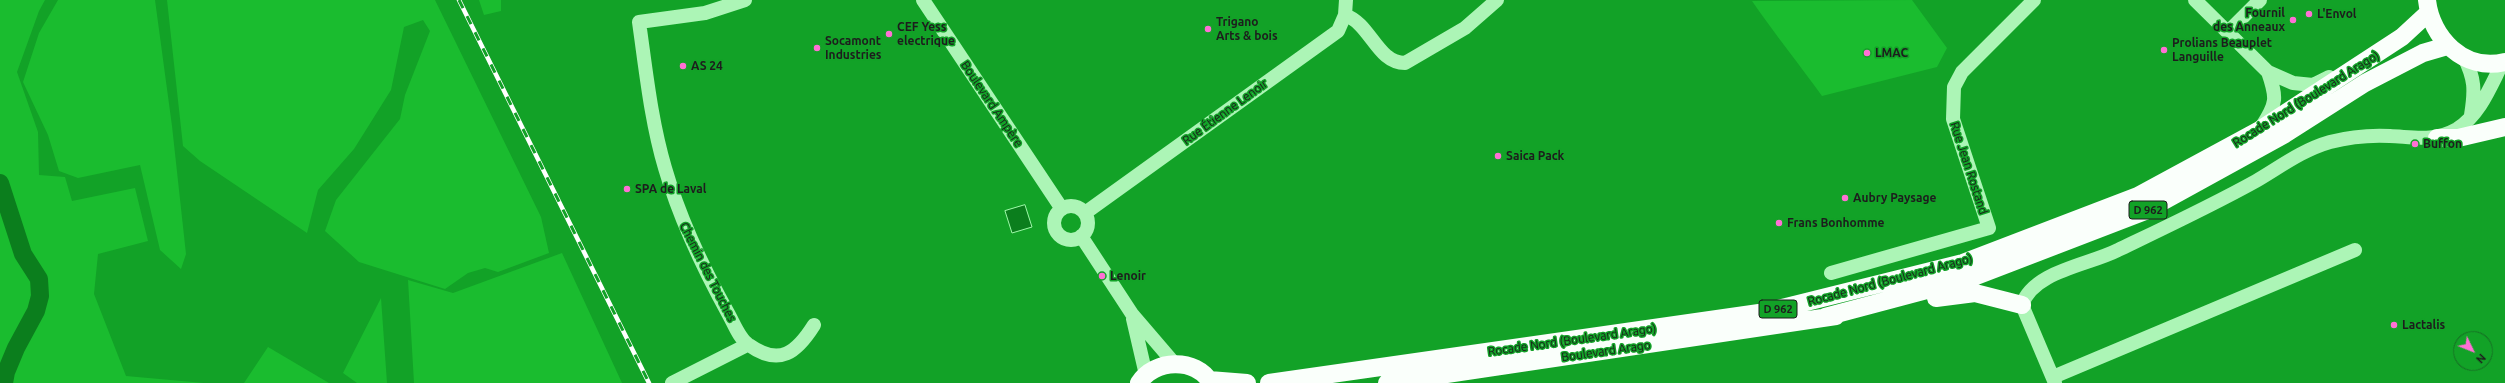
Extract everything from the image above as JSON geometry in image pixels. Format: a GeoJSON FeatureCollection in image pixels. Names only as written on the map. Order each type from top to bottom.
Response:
{"type":"FeatureCollection","features":[{"type":"Feature","properties":{"kind":"main road"},"geometry":{"type":"LineString","coordinates":[[2427,6],[2435,31],[2447,46],[2464,57],[2483,63],[2504,62]]}},
{"type":"Feature","properties":{"kind":"main road","name":"Rocade Nord (Boulevard Arago)"},"geometry":{"type":"LineString","coordinates":[[1269,383],[1766,312],[1963,263],[2138,196],[2258,131],[2402,38],[2427,6]]}},
{"type":"Feature","properties":{"kind":"main road","name":"D 962"},"geometry":{"type":"LineString","coordinates":[[1825,317],[1968,279],[2145,211],[2285,134],[2365,83],[2424,53],[2447,46]]}},
{"type":"Feature","properties":{"kind":"main road"},"geometry":{"type":"LineString","coordinates":[[2437,138],[2458,138],[2505,127]]}},
{"type":"Feature","properties":{"kind":"main road"},"geometry":{"type":"LineString","coordinates":[[1825,317],[1888,309],[1951,295],[1975,293],[2022,305]]}},
{"type":"Feature","properties":{"kind":"main road","name":"Boulevard Arago"},"geometry":{"type":"LineString","coordinates":[[1387,383],[1760,329],[1825,317]]}},
{"type":"Feature","properties":{"kind":"main road"},"geometry":{"type":"LineString","coordinates":[[1143,379],[1160,366],[1174,363],[1187,365],[1199,370],[1210,381],[1247,383]]}},
{"type":"Feature","properties":{"kind":"street","name":"Chemin des Touches"},"geometry":{"type":"LineString","coordinates":[[745,0],[706,13],[639,22],[652,110],[664,167],[679,214],[702,266],[747,345]]}},
{"type":"Feature","properties":{"kind":"street","name":"Boulevard Ampère"},"geometry":{"type":"LineString","coordinates":[[922,0],[1062,209]]}},
{"type":"Feature","properties":{"kind":"street","name":"Rue Étienne Lenoir"},"geometry":{"type":"LineString","coordinates":[[1085,212],[1338,31],[1345,15],[1346,0]]}},
{"type":"Feature","properties":{"kind":"street"},"geometry":{"type":"LineString","coordinates":[[1345,15],[1359,24],[1388,58],[1396,63],[1405,64],[1465,28],[1497,0]]}},
{"type":"Feature","properties":{"kind":"street","name":"Rue Jean Rostand"},"geometry":{"type":"LineString","coordinates":[[1831,273],[1989,228],[1953,119],[1954,88],[1962,72],[2034,0]]}},
{"type":"Feature","properties":{"kind":"street"},"geometry":{"type":"LineString","coordinates":[[2195,0],[2268,72],[2294,83],[2313,85],[2372,58]]}},
{"type":"Feature","properties":{"kind":"street"},"geometry":{"type":"LineString","coordinates":[[2228,32],[2260,0]]}},
{"type":"Feature","properties":{"kind":"street"},"geometry":{"type":"LineString","coordinates":[[2464,57],[2473,75],[2474,94],[2470,117]]}},
{"type":"Feature","properties":{"kind":"street"},"geometry":{"type":"LineString","coordinates":[[2355,250],[2054,380],[2022,305],[2030,288],[2044,279],[2116,251],[2256,181],[2296,155],[2330,142],[2369,135],[2416,139],[2437,138],[2457,129],[2470,117],[2482,101],[2504,62]]}},
{"type":"Feature","properties":{"kind":"street"},"geometry":{"type":"LineString","coordinates":[[2258,131],[2272,110],[2276,95],[2268,72]]}},
{"type":"Feature","properties":{"kind":"street"},"geometry":{"type":"LineString","coordinates":[[1076,207],[1085,212],[1087,228],[1081,236],[1067,239],[1058,233],[1054,223],[1058,213],[1062,209],[1076,207]]}},
{"type":"Feature","properties":{"kind":"street"},"geometry":{"type":"LineString","coordinates":[[1081,236],[1132,314],[1174,363]]}},
{"type":"Feature","properties":{"kind":"street"},"geometry":{"type":"LineString","coordinates":[[1132,314],[1143,379]]}},
{"type":"Feature","properties":{"kind":"street"},"geometry":{"type":"LineString","coordinates":[[672,383],[747,345],[772,356],[785,355],[796,349],[814,325]]}},
{"type":"Feature","properties":{"kind":"shaded area"},"geometry":{"type":"Polygon","coordinates":[[[0,0],[45,0],[39,11],[17,72],[38,132],[39,175],[65,177],[72,201],[135,188],[148,241],[98,254],[94,294],[126,376],[204,383],[0,383],[0,0]]]}},
{"type":"Feature","properties":{"kind":"shaded area"},"geometry":{"type":"Polygon","coordinates":[[[58,0],[155,0],[172,126],[186,254],[181,269],[160,250],[140,165],[78,178],[59,171],[48,135],[23,82],[39,33],[58,0]]]}},
{"type":"Feature","properties":{"kind":"shaded area"},"geometry":{"type":"Polygon","coordinates":[[[167,0],[435,0],[541,217],[549,253],[498,272],[485,268],[468,273],[445,289],[359,262],[325,231],[336,200],[400,119],[405,95],[430,31],[423,20],[404,27],[391,90],[354,149],[318,190],[307,233],[200,161],[183,146],[167,0]]]}},
{"type":"Feature","properties":{"kind":"shaded area"},"geometry":{"type":"Polygon","coordinates":[[[479,0],[501,0],[501,11],[484,15],[479,0]]]}},
{"type":"Feature","properties":{"kind":"shaded area","name":"LMAC"},"geometry":{"type":"Polygon","coordinates":[[[1912,0],[1947,48],[1937,67],[1822,96],[1752,1],[1912,0]]]}},
{"type":"Feature","properties":{"kind":"shaded area"},"geometry":{"type":"Polygon","coordinates":[[[1025,205],[1032,227],[1012,233],[1005,211],[1025,205]]]}},
{"type":"Feature","properties":{"kind":"shaded area"},"geometry":{"type":"Polygon","coordinates":[[[562,253],[622,383],[414,383],[408,280],[453,293],[562,253]]]}},
{"type":"Feature","properties":{"kind":"shaded area"},"geometry":{"type":"Polygon","coordinates":[[[381,298],[387,383],[357,383],[343,373],[381,298]]]}},
{"type":"Feature","properties":{"kind":"shaded area"},"geometry":{"type":"Polygon","coordinates":[[[268,347],[329,383],[244,383],[268,347]]]}},
{"type":"Feature","properties":{"kind":"waterway"},"geometry":{"type":"LineString","coordinates":[[0,183],[23,254],[39,279],[40,296],[36,311],[16,348],[6,372],[4,383]]}},
{"type":"Feature","properties":{"kind":"railway"},"geometry":{"type":"LineString","coordinates":[[459,0],[649,383]]}},
{"type":"Feature","properties":{"kind":"place","name":"L'Envol"},"geometry":{"type":"Point","coordinates":[2309,14]}},
{"type":"Feature","properties":{"kind":"place","name":"Fournil des Anneaux"},"geometry":{"type":"Point","coordinates":[2293,20]}},
{"type":"Feature","properties":{"kind":"place","name":"Trigano Arts & bois"},"geometry":{"type":"Point","coordinates":[1208,29]}},
{"type":"Feature","properties":{"kind":"place","name":"CEF Yess electrique"},"geometry":{"type":"Point","coordinates":[889,34]}},
{"type":"Feature","properties":{"kind":"place","name":"Socamont Industries"},"geometry":{"type":"Point","coordinates":[817,48]}},
{"type":"Feature","properties":{"kind":"place","name":"Prolians Beauplet Languille"},"geometry":{"type":"Point","coordinates":[2164,50]}},
{"type":"Feature","properties":{"kind":"place","name":"LMAC"},"geometry":{"type":"Point","coordinates":[1867,53]}},
{"type":"Feature","properties":{"kind":"place","name":"AS 24"},"geometry":{"type":"Point","coordinates":[683,66]}},
{"type":"Feature","properties":{"kind":"place","name":"Buffon"},"geometry":{"type":"Point","coordinates":[2415,144]}},
{"type":"Feature","properties":{"kind":"place","name":"Saica Pack"},"geometry":{"type":"Point","coordinates":[1498,156]}},
{"type":"Feature","properties":{"kind":"place","name":"SPA de Laval"},"geometry":{"type":"Point","coordinates":[627,189]}},
{"type":"Feature","properties":{"kind":"place","name":"Aubry Paysage"},"geometry":{"type":"Point","coordinates":[1845,198]}},
{"type":"Feature","properties":{"kind":"place","name":"Frans Bonhomme"},"geometry":{"type":"Point","coordinates":[1779,223]}},
{"type":"Feature","properties":{"kind":"place","name":"Lenoir"},"geometry":{"type":"Point","coordinates":[1102,276]}},
{"type":"Feature","properties":{"kind":"place","name":"Lactalis"},"geometry":{"type":"Point","coordinates":[2394,325]}}]}
